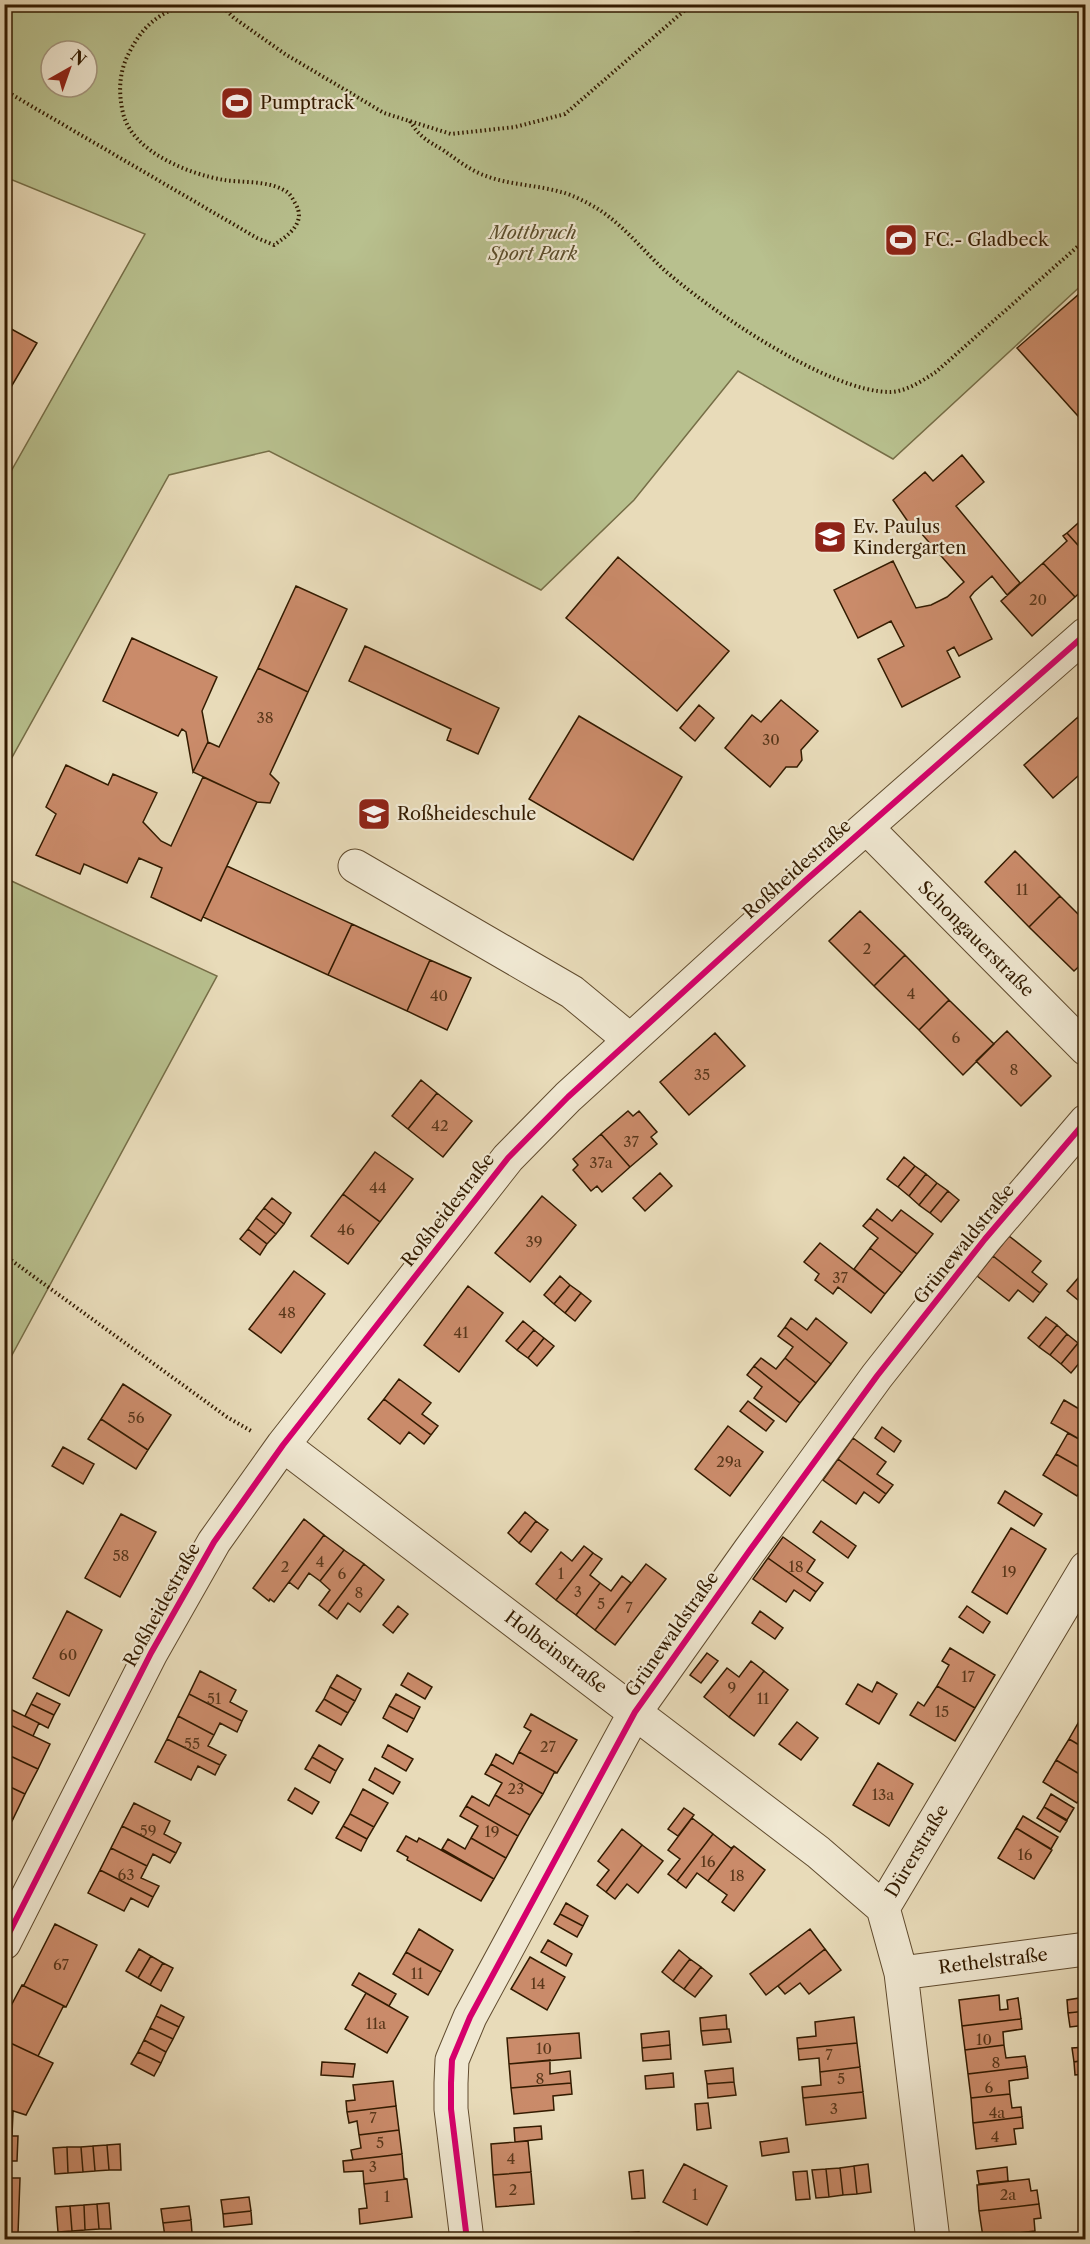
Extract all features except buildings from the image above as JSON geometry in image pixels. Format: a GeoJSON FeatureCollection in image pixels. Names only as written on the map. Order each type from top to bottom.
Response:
{"type":"FeatureCollection","features":[{"type":"Feature","properties":{"kind":"street","name":"Roßheidestraße"},"geometry":{"type":"LineString","coordinates":[[4,1943],[151,1653],[214,1542],[283,1445],[508,1158],[568,1097],[630,1040],[1086,634]]}},
{"type":"Feature","properties":{"kind":"street","name":"Schongauerstraße"},"geometry":{"type":"LineString","coordinates":[[867,828],[1086,1049]]}},
{"type":"Feature","properties":{"kind":"street"},"geometry":{"type":"LineString","coordinates":[[355,866],[572,992],[630,1040]]}},
{"type":"Feature","properties":{"kind":"street","name":"Grünewaldstraße"},"geometry":{"type":"LineString","coordinates":[[467,2240],[452,2109],[452,2060],[470,2017],[635,1712],[877,1376],[985,1239],[1086,1121]]}},
{"type":"Feature","properties":{"kind":"street","name":"Holbeinstraße"},"geometry":{"type":"LineString","coordinates":[[283,1445],[818,1852],[883,1908]]}},
{"type":"Feature","properties":{"kind":"street","name":"Dürerstraße"},"geometry":{"type":"LineString","coordinates":[[933,2240],[901,1973],[883,1908],[1086,1568]]}},
{"type":"Feature","properties":{"kind":"street","name":"Rethelstraße"},"geometry":{"type":"LineString","coordinates":[[901,1973],[1086,1949]]}},
{"type":"Feature","properties":{"kind":"path"},"geometry":{"type":"LineString","coordinates":[[4,90],[274,246],[288,236],[299,222],[299,209],[288,192],[265,184],[223,180],[179,167],[151,150],[131,134],[124,117],[120,100],[119,78],[134,42],[157,17],[176,7],[193,4]]}},
{"type":"Feature","properties":{"kind":"path"},"geometry":{"type":"LineString","coordinates":[[215,4],[221,5],[234,18],[285,54],[346,92],[384,112],[451,134],[514,127],[566,114],[692,4]]}},
{"type":"Feature","properties":{"kind":"path"},"geometry":{"type":"LineString","coordinates":[[410,121],[417,134],[484,176],[531,188],[563,192],[598,209],[619,225],[663,268],[721,312],[774,347],[824,375],[864,388],[892,392],[909,388],[936,372],[1086,239]]}},
{"type":"Feature","properties":{"kind":"path"},"geometry":{"type":"LineString","coordinates":[[4,1255],[227,1417],[283,1445]]}},
{"type":"Feature","properties":{"kind":"green space","name":"Mottbruch Sport Park"},"geometry":{"type":"Polygon","coordinates":[[[5,4],[1085,5],[1085,282],[893,459],[738,371],[634,500],[541,590],[269,451],[169,475],[5,770],[5,482],[145,234],[5,177],[5,4]]]}},
{"type":"Feature","properties":{"kind":"green space"},"geometry":{"type":"Polygon","coordinates":[[[5,878],[217,976],[5,1368],[5,878]]]}},
{"type":"Feature","properties":{"kind":"cycle path"},"geometry":{"type":"LineString","coordinates":[[4,1943],[151,1653],[214,1542],[283,1445],[508,1158],[568,1097],[805,881],[1086,634]]}},
{"type":"Feature","properties":{"kind":"cycle path"},"geometry":{"type":"LineString","coordinates":[[467,2240],[451,2109],[452,2060],[470,2017],[635,1712],[877,1376],[985,1239],[1086,1121]]}},
{"type":"Feature","properties":{"kind":"place","name":"Pumptrack"},"geometry":{"type":"Point","coordinates":[237,103]}},
{"type":"Feature","properties":{"kind":"place","name":"FC.- Gladbeck"},"geometry":{"type":"Point","coordinates":[901,240]}},
{"type":"Feature","properties":{"kind":"place","name":"Ev. Paulus Kindergarten"},"geometry":{"type":"Point","coordinates":[830,537]}},
{"type":"Feature","properties":{"kind":"place","name":"Roßheideschule"},"geometry":{"type":"Point","coordinates":[374,814]}}]}
